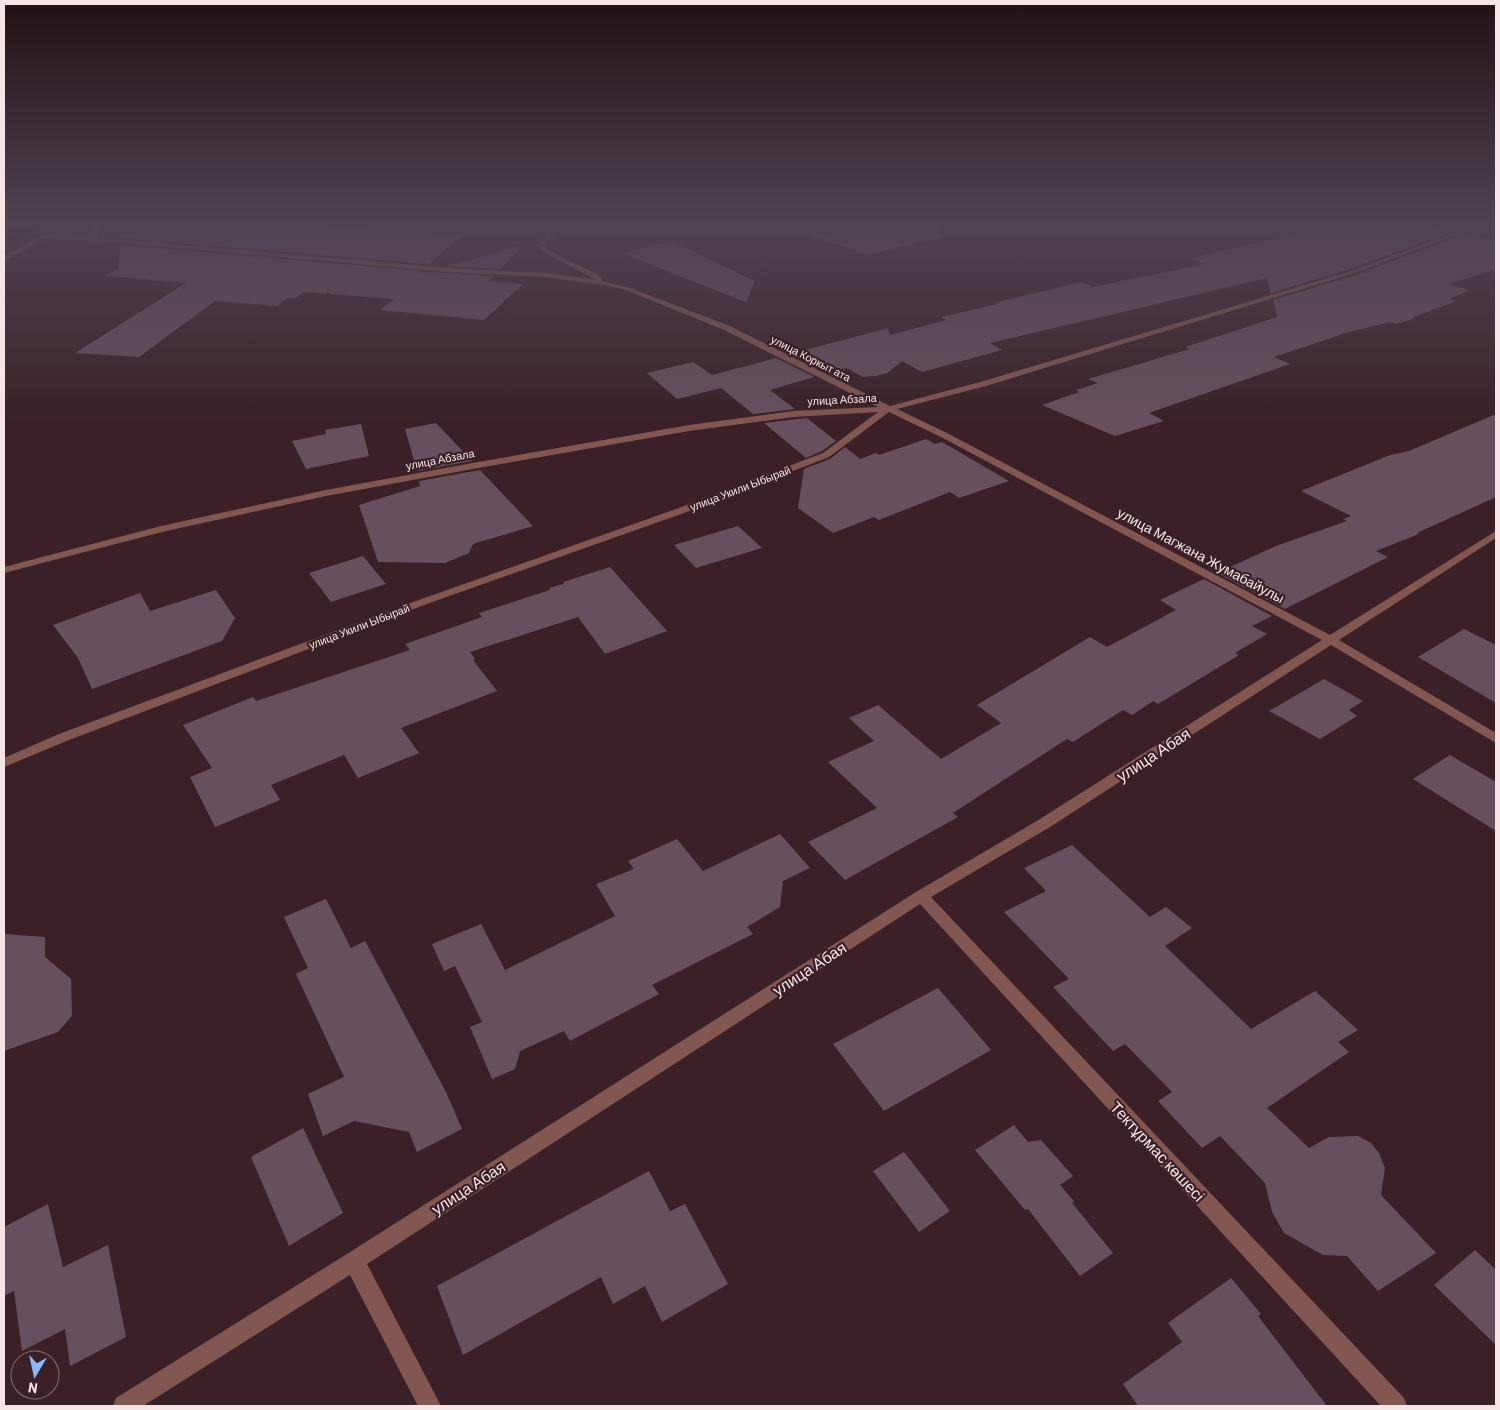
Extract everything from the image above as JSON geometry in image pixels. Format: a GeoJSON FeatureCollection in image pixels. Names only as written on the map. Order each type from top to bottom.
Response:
{"type":"FeatureCollection","features":[{"type":"Feature","properties":{"kind":"street","name":"улица Коркыт ата"},"geometry":{"type":"LineString","coordinates":[[633,292],[654,298],[727,328],[887,408]]}},
{"type":"Feature","properties":{"kind":"street","name":"улица Укили Ыбырай"},"geometry":{"type":"LineString","coordinates":[[4,763],[64,738],[420,603],[680,511],[826,455],[887,408],[983,384],[1288,292]]}},
{"type":"Feature","properties":{"kind":"street","name":"улица Абзала"},"geometry":{"type":"LineString","coordinates":[[4,570],[161,529],[326,493],[478,465],[689,428],[794,414],[887,408]]}},
{"type":"Feature","properties":{"kind":"street","name":"улица Магжана Жумабайулы"},"geometry":{"type":"LineString","coordinates":[[887,408],[944,435],[1331,640],[1496,739]]}},
{"type":"Feature","properties":{"kind":"street","name":"улица Абая"},"geometry":{"type":"LineString","coordinates":[[124,1406],[354,1261],[921,896],[1045,822],[1496,534]]}},
{"type":"Feature","properties":{"kind":"street","name":"Тектұрмас көшесі"},"geometry":{"type":"LineString","coordinates":[[921,896],[1396,1406]]}},
{"type":"Feature","properties":{"kind":"street"},"geometry":{"type":"LineString","coordinates":[[354,1261],[430,1406]]}},
{"type":"Feature","properties":{"kind":"building"},"geometry":{"type":"Polygon","coordinates":[[[172,292],[326,292],[327,294],[304,292],[296,298],[288,298],[277,306],[215,301],[139,357],[75,353],[172,292]]]}},
{"type":"Feature","properties":{"kind":"building"},"geometry":{"type":"Polygon","coordinates":[[[328,292],[515,292],[484,320],[380,310],[394,299],[330,294],[328,292]]]}},
{"type":"Feature","properties":{"kind":"building"},"geometry":{"type":"Polygon","coordinates":[[[720,292],[750,292],[746,302],[720,292]]]}},
{"type":"Feature","properties":{"kind":"building"},"geometry":{"type":"Polygon","coordinates":[[[1040,292],[1208,292],[990,343],[1002,350],[922,372],[902,361],[887,373],[875,376],[863,377],[846,368],[828,373],[790,354],[888,328],[890,335],[946,320],[941,317],[998,304],[994,303],[1040,292]]]}},
{"type":"Feature","properties":{"kind":"building"},"geometry":{"type":"Polygon","coordinates":[[[1300,292],[1466,292],[1449,299],[1456,301],[1413,319],[1396,324],[1390,322],[1346,333],[1274,357],[1290,364],[1149,413],[1164,421],[1115,436],[1042,405],[1079,392],[1076,390],[1098,383],[1088,379],[1190,349],[1185,347],[1277,317],[1273,300],[1300,292]]]}},
{"type":"Feature","properties":{"kind":"building"},"geometry":{"type":"Polygon","coordinates":[[[776,358],[814,377],[770,390],[795,409],[753,414],[721,388],[677,399],[647,373],[693,362],[712,375],[776,358]]]}},
{"type":"Feature","properties":{"kind":"building"},"geometry":{"type":"Polygon","coordinates":[[[1496,414],[1496,497],[1417,533],[1419,534],[1376,551],[1388,557],[1285,609],[1217,573],[1276,546],[1347,521],[1343,519],[1351,516],[1301,491],[1390,455],[1409,451],[1496,414]]]}},
{"type":"Feature","properties":{"kind":"building"},"geometry":{"type":"Polygon","coordinates":[[[807,418],[836,441],[822,451],[806,458],[764,423],[807,418]]]}},
{"type":"Feature","properties":{"kind":"building"},"geometry":{"type":"Polygon","coordinates":[[[436,423],[472,461],[417,471],[405,429],[436,423]]]}},
{"type":"Feature","properties":{"kind":"building"},"geometry":{"type":"Polygon","coordinates":[[[361,424],[369,456],[306,469],[292,441],[326,434],[325,430],[361,424]]]}},
{"type":"Feature","properties":{"kind":"building"},"geometry":{"type":"Polygon","coordinates":[[[926,439],[935,444],[942,442],[1009,481],[959,498],[950,492],[879,520],[874,517],[833,533],[798,508],[804,469],[830,459],[845,447],[860,459],[876,453],[879,455],[926,439]]]}},
{"type":"Feature","properties":{"kind":"building"},"geometry":{"type":"Polygon","coordinates":[[[480,470],[533,526],[473,544],[469,553],[445,563],[378,562],[359,505],[420,486],[419,481],[480,470]]]}},
{"type":"Feature","properties":{"kind":"building"},"geometry":{"type":"Polygon","coordinates":[[[738,526],[762,548],[696,568],[674,545],[738,526]]]}},
{"type":"Feature","properties":{"kind":"building"},"geometry":{"type":"Polygon","coordinates":[[[363,556],[386,584],[331,602],[309,573],[363,556]]]}},
{"type":"Feature","properties":{"kind":"building"},"geometry":{"type":"Polygon","coordinates":[[[610,567],[667,631],[605,654],[578,617],[470,652],[475,659],[473,660],[497,691],[401,728],[419,753],[358,778],[344,755],[271,785],[280,800],[215,827],[190,777],[212,768],[183,725],[253,697],[256,701],[410,650],[405,644],[482,617],[479,613],[550,590],[549,588],[564,584],[563,582],[610,567]]]}},
{"type":"Feature","properties":{"kind":"building"},"geometry":{"type":"Polygon","coordinates":[[[1204,579],[1272,616],[1252,626],[1267,634],[1235,653],[1239,655],[1158,704],[1153,701],[1132,715],[1123,710],[1073,742],[1067,739],[953,813],[958,817],[845,880],[808,842],[877,808],[828,762],[874,741],[849,718],[878,705],[941,759],[1001,723],[977,705],[1090,637],[1107,647],[1176,610],[1160,600],[1204,579]]]}},
{"type":"Feature","properties":{"kind":"building"},"geometry":{"type":"Polygon","coordinates":[[[216,590],[235,618],[222,641],[92,689],[78,658],[53,625],[140,593],[150,611],[216,590]]]}},
{"type":"Feature","properties":{"kind":"building"},"geometry":{"type":"Polygon","coordinates":[[[1464,629],[1496,645],[1496,703],[1418,657],[1464,629]]]}},
{"type":"Feature","properties":{"kind":"building"},"geometry":{"type":"Polygon","coordinates":[[[1324,679],[1363,701],[1349,710],[1357,716],[1320,739],[1269,711],[1324,679]]]}},
{"type":"Feature","properties":{"kind":"building"},"geometry":{"type":"Polygon","coordinates":[[[1450,755],[1496,782],[1496,831],[1413,779],[1450,755]]]}},
{"type":"Feature","properties":{"kind":"building"},"geometry":{"type":"Polygon","coordinates":[[[780,834],[810,868],[783,881],[780,907],[747,927],[753,934],[652,985],[659,994],[570,1041],[564,1031],[520,1051],[515,1069],[492,1079],[470,1027],[482,1022],[455,966],[444,971],[432,944],[481,924],[505,970],[615,916],[596,884],[634,869],[628,861],[677,839],[703,871],[780,834]]]}},
{"type":"Feature","properties":{"kind":"building"},"geometry":{"type":"Polygon","coordinates":[[[1072,845],[1150,917],[1166,907],[1192,928],[1165,946],[1251,1029],[1315,991],[1358,1030],[1338,1042],[1349,1052],[1267,1108],[1309,1148],[1329,1137],[1358,1136],[1371,1143],[1379,1153],[1385,1168],[1381,1195],[1436,1253],[1378,1291],[1347,1256],[1323,1255],[1284,1233],[1272,1212],[1265,1183],[1220,1136],[1202,1148],[1158,1101],[1172,1092],[1125,1044],[1113,1051],[1053,987],[1069,979],[1004,912],[1046,891],[1024,868],[1072,845]]]}},
{"type":"Feature","properties":{"kind":"building"},"geometry":{"type":"Polygon","coordinates":[[[326,899],[351,948],[365,941],[446,1092],[462,1129],[417,1152],[409,1132],[354,1121],[323,1136],[308,1094],[344,1077],[296,974],[308,968],[284,917],[326,899]]]}},
{"type":"Feature","properties":{"kind":"building"},"geometry":{"type":"Polygon","coordinates":[[[4,934],[45,937],[45,957],[71,979],[72,1016],[58,1032],[4,1051],[4,934]]]}},
{"type":"Feature","properties":{"kind":"building"},"geometry":{"type":"Polygon","coordinates":[[[938,988],[991,1050],[884,1111],[833,1044],[938,988]]]}},
{"type":"Feature","properties":{"kind":"building"},"geometry":{"type":"Polygon","coordinates":[[[1014,1125],[1028,1142],[1041,1140],[1073,1176],[1060,1185],[1074,1201],[1072,1203],[1113,1253],[1080,1276],[1028,1209],[1025,1210],[975,1150],[1014,1125]]]}},
{"type":"Feature","properties":{"kind":"building"},"geometry":{"type":"Polygon","coordinates":[[[303,1128],[343,1213],[289,1246],[251,1157],[303,1128]]]}},
{"type":"Feature","properties":{"kind":"building"},"geometry":{"type":"Polygon","coordinates":[[[904,1152],[950,1211],[919,1232],[873,1171],[904,1152]]]}},
{"type":"Feature","properties":{"kind":"building"},"geometry":{"type":"Polygon","coordinates":[[[649,1171],[670,1211],[685,1204],[728,1284],[662,1322],[645,1286],[613,1304],[601,1277],[463,1355],[437,1286],[649,1171]]]}},
{"type":"Feature","properties":{"kind":"building"},"geometry":{"type":"Polygon","coordinates":[[[48,1204],[63,1267],[108,1245],[126,1337],[70,1366],[65,1329],[22,1350],[14,1291],[4,1296],[4,1227],[48,1204]]]}},
{"type":"Feature","properties":{"kind":"building"},"geometry":{"type":"Polygon","coordinates":[[[1475,1250],[1496,1270],[1496,1345],[1434,1285],[1475,1250]]]}},
{"type":"Feature","properties":{"kind":"building"},"geometry":{"type":"Polygon","coordinates":[[[1231,1278],[1261,1314],[1258,1316],[1327,1406],[1138,1406],[1123,1384],[1182,1342],[1168,1323],[1231,1278]]]}}]}
